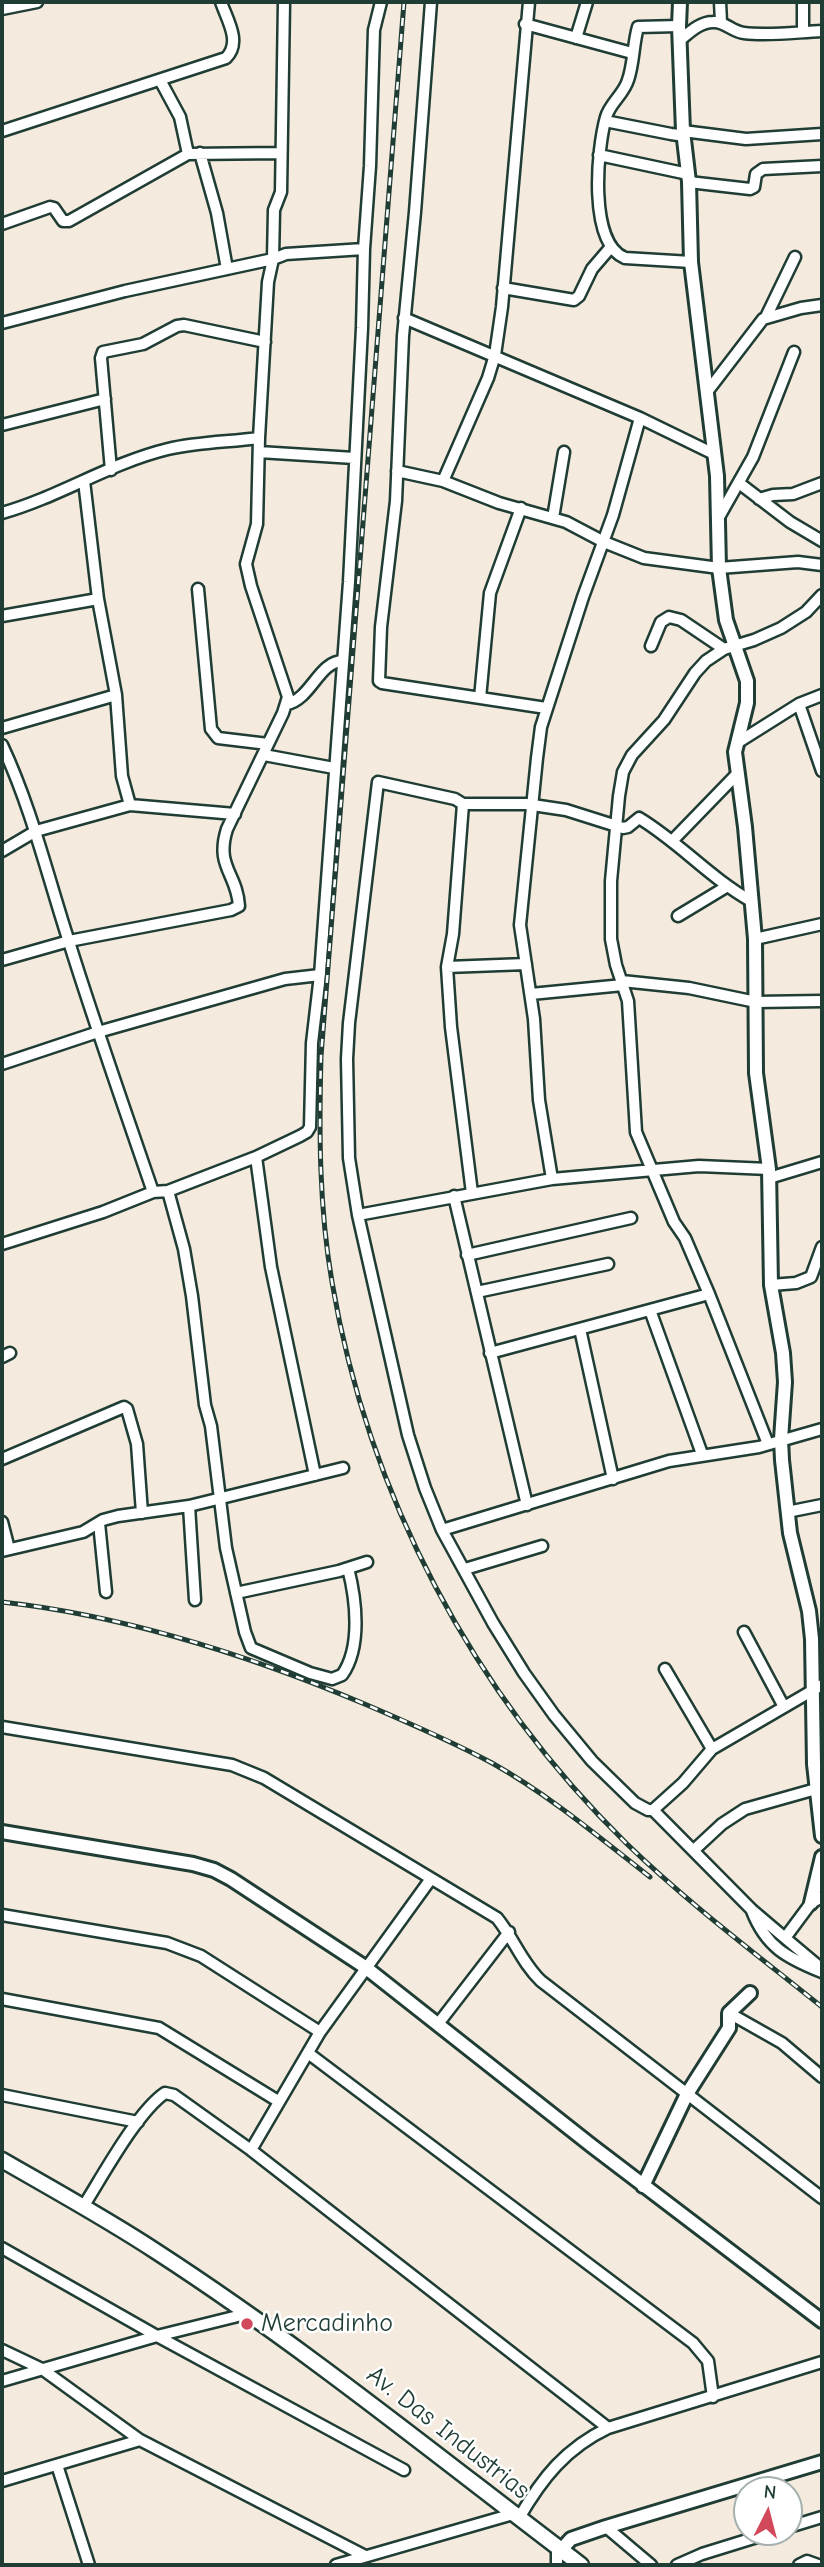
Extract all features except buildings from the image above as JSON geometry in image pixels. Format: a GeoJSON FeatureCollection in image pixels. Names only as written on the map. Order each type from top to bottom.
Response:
{"type":"FeatureCollection","features":[{"type":"Feature","properties":{"kind":"main road","name":"Av. Das Industrias"},"geometry":{"type":"LineString","coordinates":[[2,2160],[156,2251],[348,2386],[581,2565]]}},
{"type":"Feature","properties":{"kind":"street"},"geometry":{"type":"LineString","coordinates":[[2,9],[37,2]]}},
{"type":"Feature","properties":{"kind":"street"},"geometry":{"type":"LineString","coordinates":[[2,131],[226,58],[232,53],[234,44],[232,30],[221,2]]}},
{"type":"Feature","properties":{"kind":"street"},"geometry":{"type":"LineString","coordinates":[[2,960],[69,941],[237,908],[239,901],[223,856],[223,844],[288,698],[246,564],[257,524],[268,282],[273,259],[274,210],[281,192],[284,2]]}},
{"type":"Feature","properties":{"kind":"street"},"geometry":{"type":"LineString","coordinates":[[2,1244],[103,1212],[153,1192],[168,1191],[256,1157],[307,1132],[310,1126],[312,1043],[320,975],[343,660],[370,166],[374,30],[381,2]]}},
{"type":"Feature","properties":{"kind":"street"},"geometry":{"type":"LineString","coordinates":[[431,2],[404,318],[396,501],[381,627],[379,682],[547,708]]}},
{"type":"Feature","properties":{"kind":"street"},"geometry":{"type":"LineString","coordinates":[[443,481],[482,396],[495,355],[529,2]]}},
{"type":"Feature","properties":{"kind":"street"},"geometry":{"type":"LineString","coordinates":[[576,38],[587,2]]}},
{"type":"Feature","properties":{"kind":"street"},"geometry":{"type":"LineString","coordinates":[[680,2],[683,131],[688,178],[691,262],[714,454],[719,517],[719,568],[729,647],[747,681],[747,703],[735,752],[755,939],[756,1073],[769,1173],[771,1285],[783,1353],[785,1382],[774,1442]]}},
{"type":"Feature","properties":{"kind":"street"},"geometry":{"type":"LineString","coordinates":[[720,2],[721,22]]}},
{"type":"Feature","properties":{"kind":"street"},"geometry":{"type":"LineString","coordinates":[[803,2],[803,32]]}},
{"type":"Feature","properties":{"kind":"street"},"geometry":{"type":"LineString","coordinates":[[680,40],[700,24],[721,22],[733,30],[746,33],[822,31]]}},
{"type":"Feature","properties":{"kind":"street"},"geometry":{"type":"LineString","coordinates":[[525,24],[632,53]]}},
{"type":"Feature","properties":{"kind":"street"},"geometry":{"type":"LineString","coordinates":[[679,26],[638,27],[627,83],[612,103],[605,121],[599,155],[598,194],[610,248],[617,255],[625,258],[691,262]]}},
{"type":"Feature","properties":{"kind":"street"},"geometry":{"type":"LineString","coordinates":[[160,80],[180,117],[188,153]]}},
{"type":"Feature","properties":{"kind":"street"},"geometry":{"type":"LineString","coordinates":[[605,121],[678,135],[683,131],[746,139],[822,134]]}},
{"type":"Feature","properties":{"kind":"street"},"geometry":{"type":"LineString","coordinates":[[2,225],[50,207],[54,208],[64,221],[69,221],[188,153],[280,152]]}},
{"type":"Feature","properties":{"kind":"street"},"geometry":{"type":"LineString","coordinates":[[200,153],[217,213],[227,269]]}},
{"type":"Feature","properties":{"kind":"street"},"geometry":{"type":"LineString","coordinates":[[599,155],[688,178],[752,189],[756,174],[763,169],[822,166]]}},
{"type":"Feature","properties":{"kind":"street"},"geometry":{"type":"LineString","coordinates":[[503,288],[575,300],[592,269],[610,248]]}},
{"type":"Feature","properties":{"kind":"street"},"geometry":{"type":"LineString","coordinates":[[2,323],[286,254],[364,249]]}},
{"type":"Feature","properties":{"kind":"street"},"geometry":{"type":"LineString","coordinates":[[766,317],[795,257]]}},
{"type":"Feature","properties":{"kind":"street"},"geometry":{"type":"LineString","coordinates":[[707,392],[756,325],[766,317],[822,305]]}},
{"type":"Feature","properties":{"kind":"street"},"geometry":{"type":"LineString","coordinates":[[404,318],[640,418],[714,454]]}},
{"type":"Feature","properties":{"kind":"street"},"geometry":{"type":"LineString","coordinates":[[111,470],[101,358],[103,352],[143,344],[184,325],[265,342]]}},
{"type":"Feature","properties":{"kind":"street"},"geometry":{"type":"LineString","coordinates":[[719,517],[752,457],[794,352]]}},
{"type":"Feature","properties":{"kind":"street"},"geometry":{"type":"LineString","coordinates":[[2,425],[106,399]]}},
{"type":"Feature","properties":{"kind":"street"},"geometry":{"type":"LineString","coordinates":[[552,1179],[539,1100],[531,994],[520,925],[531,805],[541,727],[583,597],[604,542],[640,418]]}},
{"type":"Feature","properties":{"kind":"street"},"geometry":{"type":"LineString","coordinates":[[2,513],[30,505],[168,449],[259,438]]}},
{"type":"Feature","properties":{"kind":"street"},"geometry":{"type":"LineString","coordinates":[[259,452],[354,458]]}},
{"type":"Feature","properties":{"kind":"street"},"geometry":{"type":"LineString","coordinates":[[553,517],[564,452]]}},
{"type":"Feature","properties":{"kind":"street"},"geometry":{"type":"LineString","coordinates":[[397,471],[443,481],[481,496],[553,517],[644,558],[719,568],[798,562],[822,565]]}},
{"type":"Feature","properties":{"kind":"street"},"geometry":{"type":"LineString","coordinates":[[84,481],[98,599],[116,695],[122,776],[130,805]]}},
{"type":"Feature","properties":{"kind":"street"},"geometry":{"type":"LineString","coordinates":[[739,483],[790,522],[822,541]]}},
{"type":"Feature","properties":{"kind":"street"},"geometry":{"type":"LineString","coordinates":[[759,499],[793,494],[822,483]]}},
{"type":"Feature","properties":{"kind":"street"},"geometry":{"type":"LineString","coordinates":[[480,698],[491,593],[522,508]]}},
{"type":"Feature","properties":{"kind":"street"},"geometry":{"type":"LineString","coordinates":[[198,589],[211,729],[218,738],[268,744]]}},
{"type":"Feature","properties":{"kind":"street"},"geometry":{"type":"LineString","coordinates":[[822,595],[806,612],[780,628],[729,647],[706,661],[664,720],[627,764],[619,796],[611,881],[611,939],[630,1020],[636,1132],[774,1442],[812,1639],[817,1688],[816,1789],[822,1836]]}},
{"type":"Feature","properties":{"kind":"street"},"geometry":{"type":"LineString","coordinates":[[2,616],[98,599]]}},
{"type":"Feature","properties":{"kind":"street"},"geometry":{"type":"LineString","coordinates":[[651,646],[661,622],[669,617],[681,620],[729,647]]}},
{"type":"Feature","properties":{"kind":"street"},"geometry":{"type":"LineString","coordinates":[[287,704],[300,698],[332,662],[343,660]]}},
{"type":"Feature","properties":{"kind":"street"},"geometry":{"type":"LineString","coordinates":[[2,728],[116,695]]}},
{"type":"Feature","properties":{"kind":"street"},"geometry":{"type":"LineString","coordinates":[[737,743],[799,704],[822,695]]}},
{"type":"Feature","properties":{"kind":"street"},"geometry":{"type":"LineString","coordinates":[[799,704],[822,771]]}},
{"type":"Feature","properties":{"kind":"street"},"geometry":{"type":"LineString","coordinates":[[2,744],[36,831],[98,1032],[153,1192]]}},
{"type":"Feature","properties":{"kind":"street"},"geometry":{"type":"LineString","coordinates":[[264,755],[334,768]]}},
{"type":"Feature","properties":{"kind":"street"},"geometry":{"type":"LineString","coordinates":[[673,840],[737,774]]}},
{"type":"Feature","properties":{"kind":"street"},"geometry":{"type":"LineString","coordinates":[[751,901],[726,887],[673,840],[639,818],[628,827],[580,813],[531,805],[463,804],[455,799],[378,782],[347,1059],[349,1158],[358,1215],[414,1461],[442,1530],[493,1623],[554,1715],[592,1761],[627,1795],[648,1810],[653,1810],[752,1910],[822,1971]]}},
{"type":"Feature","properties":{"kind":"street"},"geometry":{"type":"LineString","coordinates":[[463,804],[453,934],[447,967],[451,1027],[472,1193]]}},
{"type":"Feature","properties":{"kind":"street"},"geometry":{"type":"LineString","coordinates":[[2,851],[36,831],[130,805],[235,814]]}},
{"type":"Feature","properties":{"kind":"street"},"geometry":{"type":"LineString","coordinates":[[678,916],[726,887]]}},
{"type":"Feature","properties":{"kind":"street"},"geometry":{"type":"LineString","coordinates":[[755,939],[822,924]]}},
{"type":"Feature","properties":{"kind":"street"},"geometry":{"type":"LineString","coordinates":[[447,967],[526,964]]}},
{"type":"Feature","properties":{"kind":"street"},"geometry":{"type":"LineString","coordinates":[[2,1064],[98,1032],[285,979],[320,975]]}},
{"type":"Feature","properties":{"kind":"street"},"geometry":{"type":"LineString","coordinates":[[531,994],[622,983],[688,988],[756,1002],[822,1002]]}},
{"type":"Feature","properties":{"kind":"street"},"geometry":{"type":"LineString","coordinates":[[256,1157],[271,1267],[314,1475]]}},
{"type":"Feature","properties":{"kind":"street"},"geometry":{"type":"LineString","coordinates":[[358,1215],[552,1179],[699,1166],[769,1173],[822,1162]]}},
{"type":"Feature","properties":{"kind":"street"},"geometry":{"type":"LineString","coordinates":[[168,1191],[184,1249],[205,1405],[211,1426],[226,1548],[251,1648],[310,1673],[335,1679],[345,1672],[356,1626],[348,1568]]}},
{"type":"Feature","properties":{"kind":"street"},"geometry":{"type":"LineString","coordinates":[[454,1196],[527,1505]]}},
{"type":"Feature","properties":{"kind":"street"},"geometry":{"type":"LineString","coordinates":[[467,1255],[631,1218]]}},
{"type":"Feature","properties":{"kind":"street"},"geometry":{"type":"LineString","coordinates":[[771,1285],[796,1283],[811,1277],[822,1247]]}},
{"type":"Feature","properties":{"kind":"street"},"geometry":{"type":"LineString","coordinates":[[477,1292],[608,1264]]}},
{"type":"Feature","properties":{"kind":"street"},"geometry":{"type":"LineString","coordinates":[[490,1353],[709,1294]]}},
{"type":"Feature","properties":{"kind":"street"},"geometry":{"type":"LineString","coordinates":[[650,1310],[702,1454]]}},
{"type":"Feature","properties":{"kind":"street"},"geometry":{"type":"LineString","coordinates":[[580,1329],[613,1479]]}},
{"type":"Feature","properties":{"kind":"street"},"geometry":{"type":"LineString","coordinates":[[2,1459],[124,1407],[127,1409],[137,1444],[142,1513]]}},
{"type":"Feature","properties":{"kind":"street"},"geometry":{"type":"LineString","coordinates":[[442,1530],[669,1461],[702,1454],[744,1450],[822,1429]]}},
{"type":"Feature","properties":{"kind":"street"},"geometry":{"type":"LineString","coordinates":[[2,1522],[6,1550],[83,1532],[118,1516],[189,1506],[343,1468]]}},
{"type":"Feature","properties":{"kind":"street"},"geometry":{"type":"LineString","coordinates":[[787,1512],[822,1505]]}},
{"type":"Feature","properties":{"kind":"street"},"geometry":{"type":"LineString","coordinates":[[189,1506],[195,1600]]}},
{"type":"Feature","properties":{"kind":"street"},"geometry":{"type":"LineString","coordinates":[[99,1523],[106,1592]]}},
{"type":"Feature","properties":{"kind":"street"},"geometry":{"type":"LineString","coordinates":[[465,1569],[542,1546]]}},
{"type":"Feature","properties":{"kind":"street"},"geometry":{"type":"LineString","coordinates":[[236,1593],[367,1562]]}},
{"type":"Feature","properties":{"kind":"street"},"geometry":{"type":"LineString","coordinates":[[744,1632],[784,1707]]}},
{"type":"Feature","properties":{"kind":"street"},"geometry":{"type":"LineString","coordinates":[[665,1669],[712,1749]]}},
{"type":"Feature","properties":{"kind":"street"},"geometry":{"type":"LineString","coordinates":[[653,1810],[683,1783],[712,1749],[817,1688]]}},
{"type":"Feature","properties":{"kind":"street"},"geometry":{"type":"LineString","coordinates":[[2,1727],[232,1765],[264,1778],[497,1918],[509,1932],[526,1967],[822,2198]]}},
{"type":"Feature","properties":{"kind":"street"},"geometry":{"type":"LineString","coordinates":[[694,1850],[722,1824],[745,1809],[816,1789]]}},
{"type":"Feature","properties":{"kind":"street"},"geometry":{"type":"LineString","coordinates":[[2,1832],[193,1864],[214,1870],[365,1967],[643,2186],[822,2321]]}},
{"type":"Feature","properties":{"kind":"street"},"geometry":{"type":"LineString","coordinates":[[785,1938],[818,1901],[822,1857]]}},
{"type":"Feature","properties":{"kind":"street"},"geometry":{"type":"LineString","coordinates":[[251,2150],[320,2032],[430,1880]]}},
{"type":"Feature","properties":{"kind":"street"},"geometry":{"type":"LineString","coordinates":[[752,1910],[766,1939],[794,1959],[822,1971]]}},
{"type":"Feature","properties":{"kind":"street"},"geometry":{"type":"LineString","coordinates":[[2,1915],[140,1937],[181,1947],[201,1956],[320,2032]]}},
{"type":"Feature","properties":{"kind":"street"},"geometry":{"type":"LineString","coordinates":[[438,2024],[509,1932]]}},
{"type":"Feature","properties":{"kind":"street"},"geometry":{"type":"LineString","coordinates":[[643,2186],[687,2094],[729,2028],[729,2013],[750,1993]]}},
{"type":"Feature","properties":{"kind":"street"},"geometry":{"type":"LineString","coordinates":[[2,1999],[159,2028],[278,2101]]}},
{"type":"Feature","properties":{"kind":"street"},"geometry":{"type":"LineString","coordinates":[[729,2013],[782,2043],[822,2077]]}},
{"type":"Feature","properties":{"kind":"street"},"geometry":{"type":"LineString","coordinates":[[308,2053],[694,2343],[708,2361],[713,2397]]}},
{"type":"Feature","properties":{"kind":"street"},"geometry":{"type":"LineString","coordinates":[[83,2207],[138,2122],[165,2093],[174,2095],[251,2150],[608,2428]]}},
{"type":"Feature","properties":{"kind":"street"},"geometry":{"type":"LineString","coordinates":[[2,2095],[138,2122]]}},
{"type":"Feature","properties":{"kind":"street"},"geometry":{"type":"LineString","coordinates":[[2,2248],[157,2336],[404,2470]]}},
{"type":"Feature","properties":{"kind":"street"},"geometry":{"type":"LineString","coordinates":[[2,2381],[157,2336],[246,2314]]}},
{"type":"Feature","properties":{"kind":"street"},"geometry":{"type":"LineString","coordinates":[[2,2350],[42,2369],[140,2440],[365,2556]]}},
{"type":"Feature","properties":{"kind":"street"},"geometry":{"type":"LineString","coordinates":[[336,2565],[516,2516],[565,2455],[585,2439],[608,2428],[822,2362]]}},
{"type":"Feature","properties":{"kind":"street"},"geometry":{"type":"LineString","coordinates":[[2,2481],[140,2440]]}},
{"type":"Feature","properties":{"kind":"street"},"geometry":{"type":"LineString","coordinates":[[557,2565],[559,2549],[571,2539],[822,2462]]}},
{"type":"Feature","properties":{"kind":"street"},"geometry":{"type":"LineString","coordinates":[[57,2465],[89,2565]]}},
{"type":"Feature","properties":{"kind":"street"},"geometry":{"type":"LineString","coordinates":[[803,2523],[822,2517]]}},
{"type":"Feature","properties":{"kind":"street"},"geometry":{"type":"LineString","coordinates":[[606,2527],[651,2565]]}},
{"type":"Feature","properties":{"kind":"street"},"geometry":{"type":"LineString","coordinates":[[677,2565],[733,2544]]}},
{"type":"Feature","properties":{"kind":"street"},"geometry":{"type":"LineString","coordinates":[[799,2565],[807,2561],[818,2565]]}},
{"type":"Feature","properties":{"kind":"railway"},"geometry":{"type":"LineString","coordinates":[[404,2],[321,1056],[321,1169],[332,1282],[349,1361],[372,1438],[401,1514],[435,1586],[475,1656],[521,1722],[572,1785],[627,1844],[698,1908],[822,2007]]}},
{"type":"Feature","properties":{"kind":"railway"},"geometry":{"type":"LineString","coordinates":[[2,1602],[96,1617],[188,1640],[279,1670],[367,1705],[461,1747],[513,1775],[573,1817],[650,1877]]}},
{"type":"Feature","properties":{"kind":"place","name":"Mercadinho"},"geometry":{"type":"Point","coordinates":[247,2324]}}]}
